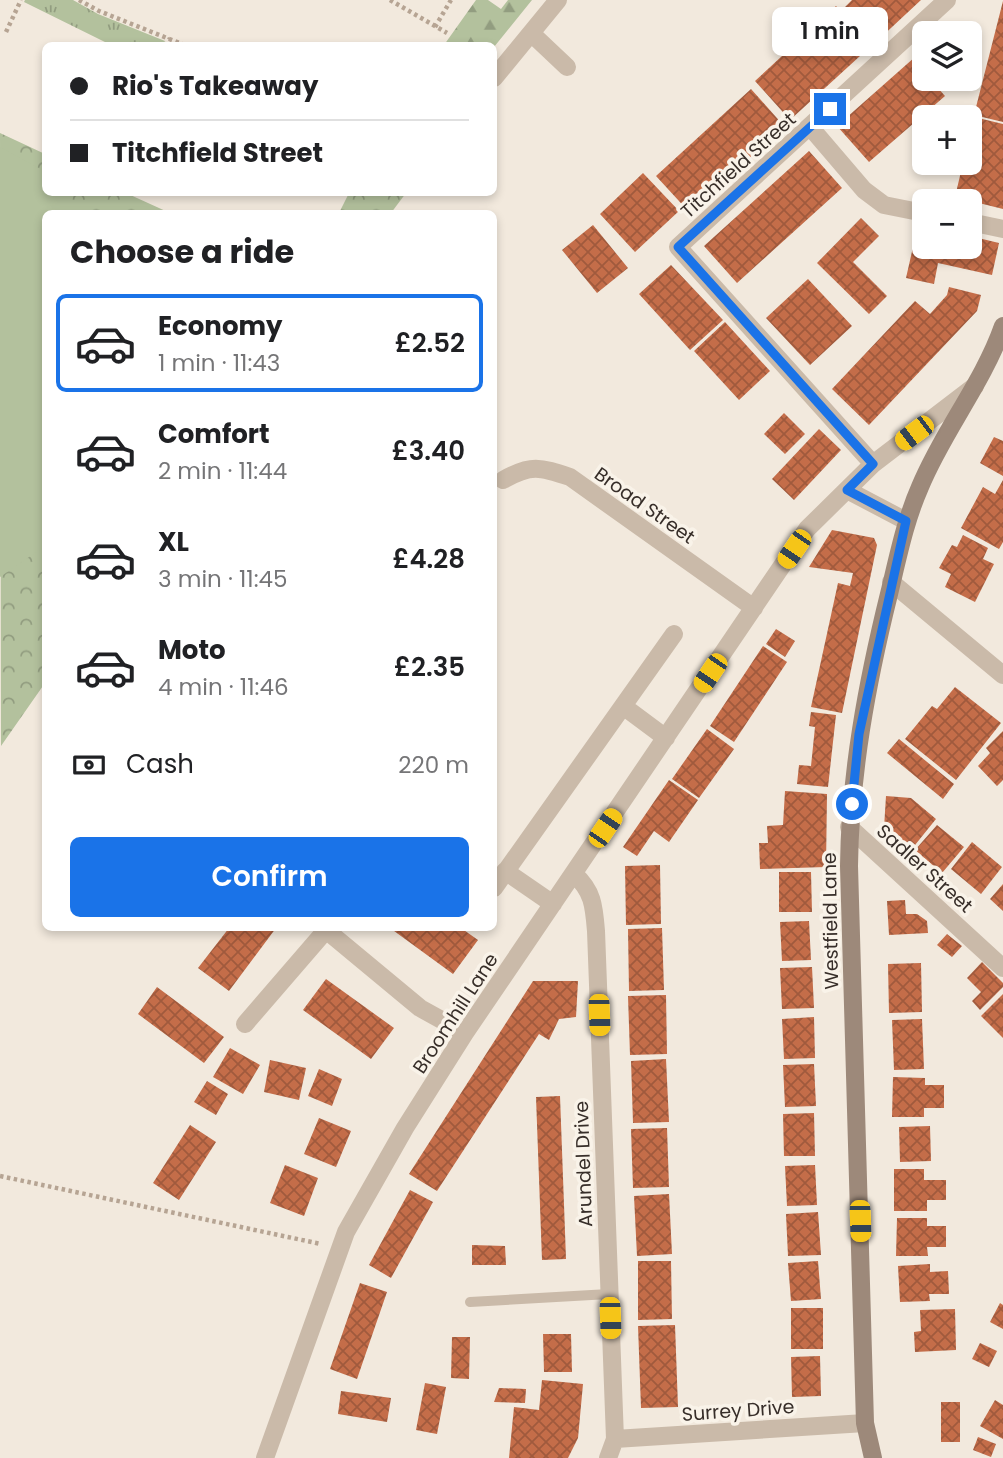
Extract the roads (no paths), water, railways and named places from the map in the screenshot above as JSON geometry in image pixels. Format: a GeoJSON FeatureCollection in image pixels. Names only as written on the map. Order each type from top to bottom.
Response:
{"type":"FeatureCollection","features":[{"type":"Feature","properties":{"kind":"street"},"geometry":{"type":"LineString","coordinates":[[497,74],[558,0]]}},
{"type":"Feature","properties":{"kind":"street","name":"Titchfield Street"},"geometry":{"type":"LineString","coordinates":[[873,464],[678,247],[811,128],[947,0]]}},
{"type":"Feature","properties":{"kind":"street"},"geometry":{"type":"LineString","coordinates":[[531,33],[567,67]]}},
{"type":"Feature","properties":{"kind":"street"},"geometry":{"type":"LineString","coordinates":[[811,128],[864,190],[884,205],[912,211]]}},
{"type":"Feature","properties":{"kind":"street"},"geometry":{"type":"LineString","coordinates":[[982,225],[1003,229]]}},
{"type":"Feature","properties":{"kind":"street","name":"Westfield Lane"},"geometry":{"type":"LineString","coordinates":[[873,1458],[865,1423],[849,827],[859,734],[906,521],[921,483],[975,386],[1003,326]]}},
{"type":"Feature","properties":{"kind":"street","name":"Broomhill Lane"},"geometry":{"type":"LineString","coordinates":[[265,1458],[340,1248],[405,1128],[465,1033],[807,529],[873,464],[975,386]]}},
{"type":"Feature","properties":{"kind":"street","name":"Broad Street"},"geometry":{"type":"LineString","coordinates":[[503,480],[523,469],[543,468],[570,477],[754,608]]}},
{"type":"Feature","properties":{"kind":"street"},"geometry":{"type":"LineString","coordinates":[[847,490],[906,521]]}},
{"type":"Feature","properties":{"kind":"street"},"geometry":{"type":"LineString","coordinates":[[891,582],[1003,675]]}},
{"type":"Feature","properties":{"kind":"street"},"geometry":{"type":"LineString","coordinates":[[497,884],[674,634]]}},
{"type":"Feature","properties":{"kind":"street"},"geometry":{"type":"LineString","coordinates":[[623,706],[666,738]]}},
{"type":"Feature","properties":{"kind":"street","name":"Sadler Street"},"geometry":{"type":"LineString","coordinates":[[849,827],[1003,968]]}},
{"type":"Feature","properties":{"kind":"street"},"geometry":{"type":"LineString","coordinates":[[505,872],[553,904]]}},
{"type":"Feature","properties":{"kind":"street","name":"Arundel Drive"},"geometry":{"type":"LineString","coordinates":[[574,874],[587,886],[594,900],[596,921],[615,1439],[608,1458]]}},
{"type":"Feature","properties":{"kind":"street"},"geometry":{"type":"LineString","coordinates":[[245,1024],[325,931]]}},
{"type":"Feature","properties":{"kind":"street"},"geometry":{"type":"LineString","coordinates":[[327,931],[420,1007],[465,1033]]}},
{"type":"Feature","properties":{"kind":"street","name":"Surrey Drive"},"geometry":{"type":"LineString","coordinates":[[615,1439],[865,1423]]}},
{"type":"Feature","properties":{"kind":"lane"},"geometry":{"type":"LineString","coordinates":[[470,1302],[609,1294]]}}]}
